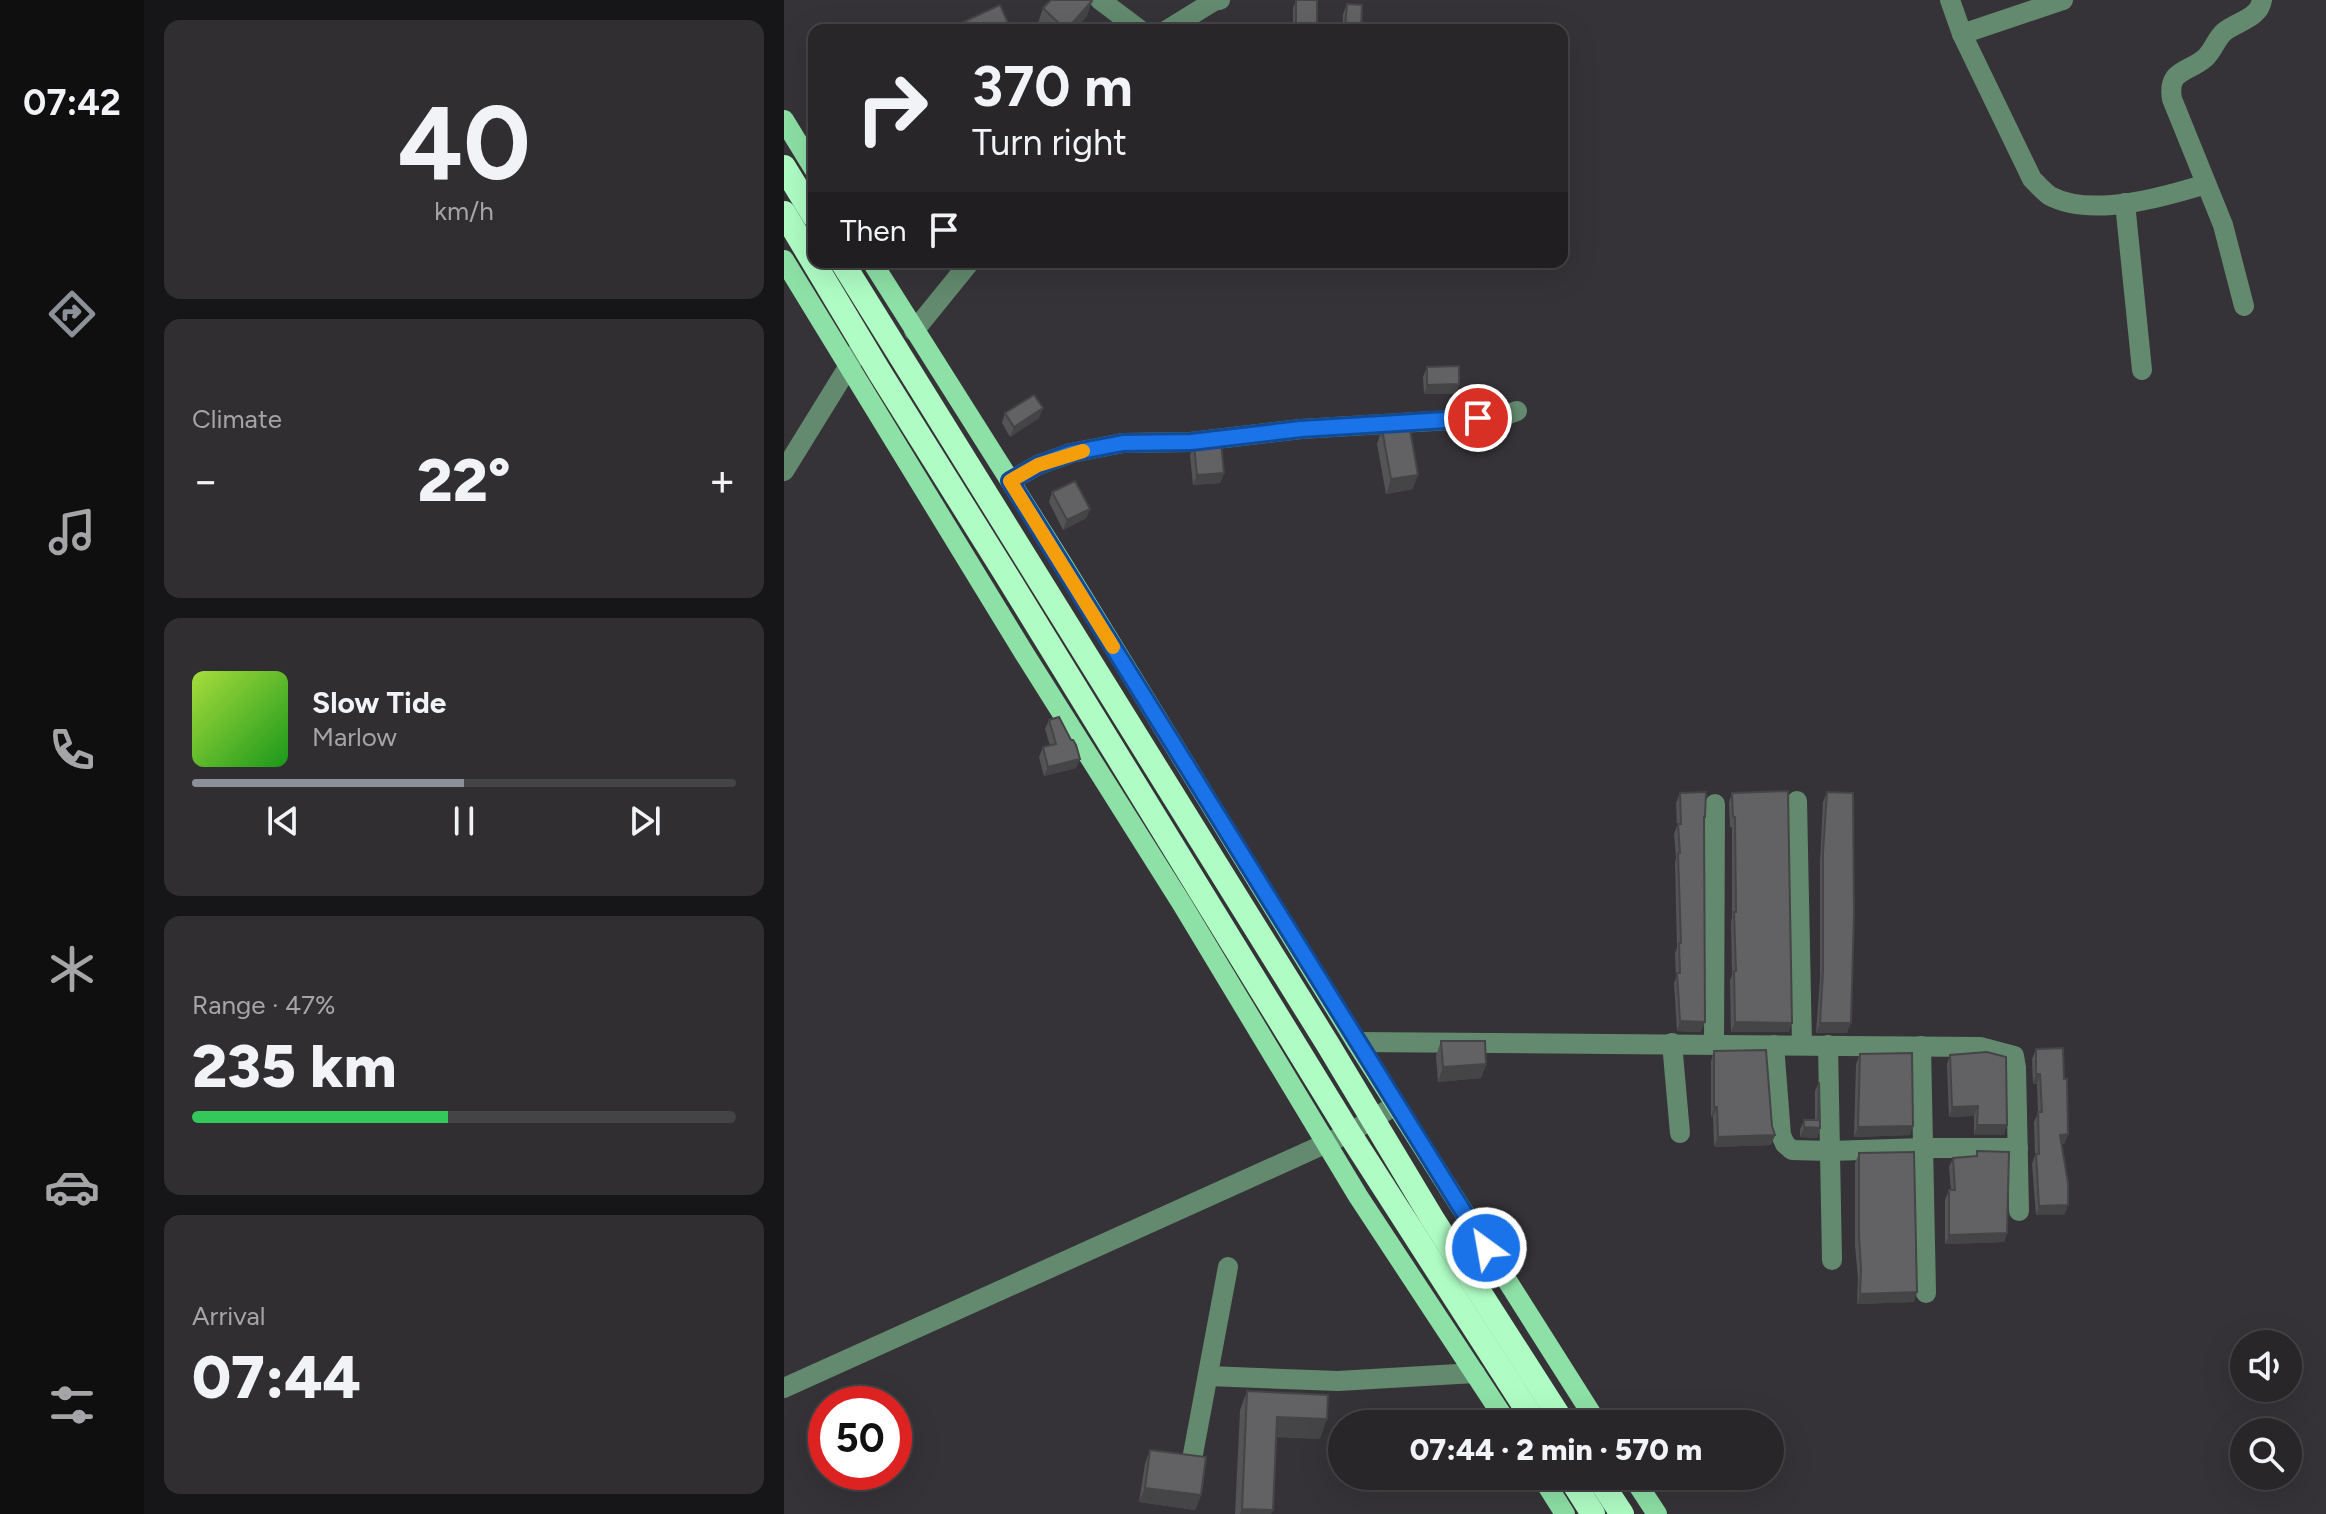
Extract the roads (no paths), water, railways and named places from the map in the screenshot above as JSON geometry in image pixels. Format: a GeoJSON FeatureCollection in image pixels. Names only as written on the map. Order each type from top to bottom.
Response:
{"type":"FeatureCollection","features":[{"type":"Feature","properties":{"kind":"highway"},"geometry":{"type":"LineString","coordinates":[[784,167],[808,206]]}},
{"type":"Feature","properties":{"kind":"highway"},"geometry":{"type":"LineString","coordinates":[[784,213],[808,252]]}},
{"type":"Feature","properties":{"kind":"highway"},"geometry":{"type":"LineString","coordinates":[[817,268],[1349,1133],[1527,1410]]}},
{"type":"Feature","properties":{"kind":"highway"},"geometry":{"type":"LineString","coordinates":[[846,268],[1432,1218],[1555,1410]]}},
{"type":"Feature","properties":{"kind":"highway"},"geometry":{"type":"LineString","coordinates":[[1578,1490],[1593,1514]]}},
{"type":"Feature","properties":{"kind":"highway"},"geometry":{"type":"LineString","coordinates":[[1606,1490],[1622,1514]]}},
{"type":"Feature","properties":{"kind":"main road"},"geometry":{"type":"LineString","coordinates":[[784,120],[808,159]]}},
{"type":"Feature","properties":{"kind":"main road"},"geometry":{"type":"LineString","coordinates":[[784,260],[1358,1196],[1499,1410]]}},
{"type":"Feature","properties":{"kind":"main road"},"geometry":{"type":"LineString","coordinates":[[876,268],[1356,1042],[1589,1410]]}},
{"type":"Feature","properties":{"kind":"main road"},"geometry":{"type":"LineString","coordinates":[[1550,1490],[1565,1514]]}},
{"type":"Feature","properties":{"kind":"main road"},"geometry":{"type":"LineString","coordinates":[[1641,1490],[1657,1514]]}},
{"type":"Feature","properties":{"kind":"street"},"geometry":{"type":"LineString","coordinates":[[1100,0],[1132,24]]}},
{"type":"Feature","properties":{"kind":"street"},"geometry":{"type":"LineString","coordinates":[[1177,24],[1220,0]]}},
{"type":"Feature","properties":{"kind":"street"},"geometry":{"type":"LineString","coordinates":[[1950,0],[1962,34],[2032,179],[2049,195],[2071,203],[2107,205],[2152,200],[2206,184]]}},
{"type":"Feature","properties":{"kind":"street"},"geometry":{"type":"LineString","coordinates":[[1962,34],[2063,0]]}},
{"type":"Feature","properties":{"kind":"street"},"geometry":{"type":"LineString","coordinates":[[2244,306],[2223,225],[2172,99],[2171,85],[2178,74],[2206,58],[2226,30],[2258,11],[2262,0]]}},
{"type":"Feature","properties":{"kind":"street"},"geometry":{"type":"LineString","coordinates":[[2125,203],[2142,370]]}},
{"type":"Feature","properties":{"kind":"street"},"geometry":{"type":"LineString","coordinates":[[914,331],[965,268]]}},
{"type":"Feature","properties":{"kind":"street"},"geometry":{"type":"LineString","coordinates":[[784,471],[863,343]]}},
{"type":"Feature","properties":{"kind":"street"},"geometry":{"type":"LineString","coordinates":[[1010,481],[1038,465],[1071,453],[1123,443],[1191,442],[1301,429],[1500,417],[1517,411]]}},
{"type":"Feature","properties":{"kind":"street"},"geometry":{"type":"LineString","coordinates":[[1797,801],[1802,1045]]}},
{"type":"Feature","properties":{"kind":"street"},"geometry":{"type":"LineString","coordinates":[[1714,1044],[1715,804]]}},
{"type":"Feature","properties":{"kind":"street"},"geometry":{"type":"LineString","coordinates":[[1356,1042],[1980,1047],[2014,1056],[2019,1211]]}},
{"type":"Feature","properties":{"kind":"street"},"geometry":{"type":"LineString","coordinates":[[1672,1043],[1680,1133]]}},
{"type":"Feature","properties":{"kind":"street"},"geometry":{"type":"LineString","coordinates":[[1774,1045],[1781,1135],[1792,1150],[2018,1148]]}},
{"type":"Feature","properties":{"kind":"street"},"geometry":{"type":"LineString","coordinates":[[1828,1045],[1832,1260]]}},
{"type":"Feature","properties":{"kind":"street"},"geometry":{"type":"LineString","coordinates":[[1921,1046],[1926,1293]]}},
{"type":"Feature","properties":{"kind":"street"},"geometry":{"type":"LineString","coordinates":[[784,1388],[1349,1133],[1396,1105]]}},
{"type":"Feature","properties":{"kind":"street"},"geometry":{"type":"LineString","coordinates":[[1193,1454],[1228,1267]]}},
{"type":"Feature","properties":{"kind":"street"},"geometry":{"type":"LineString","coordinates":[[1208,1376],[1338,1381],[1475,1373]]}}]}
